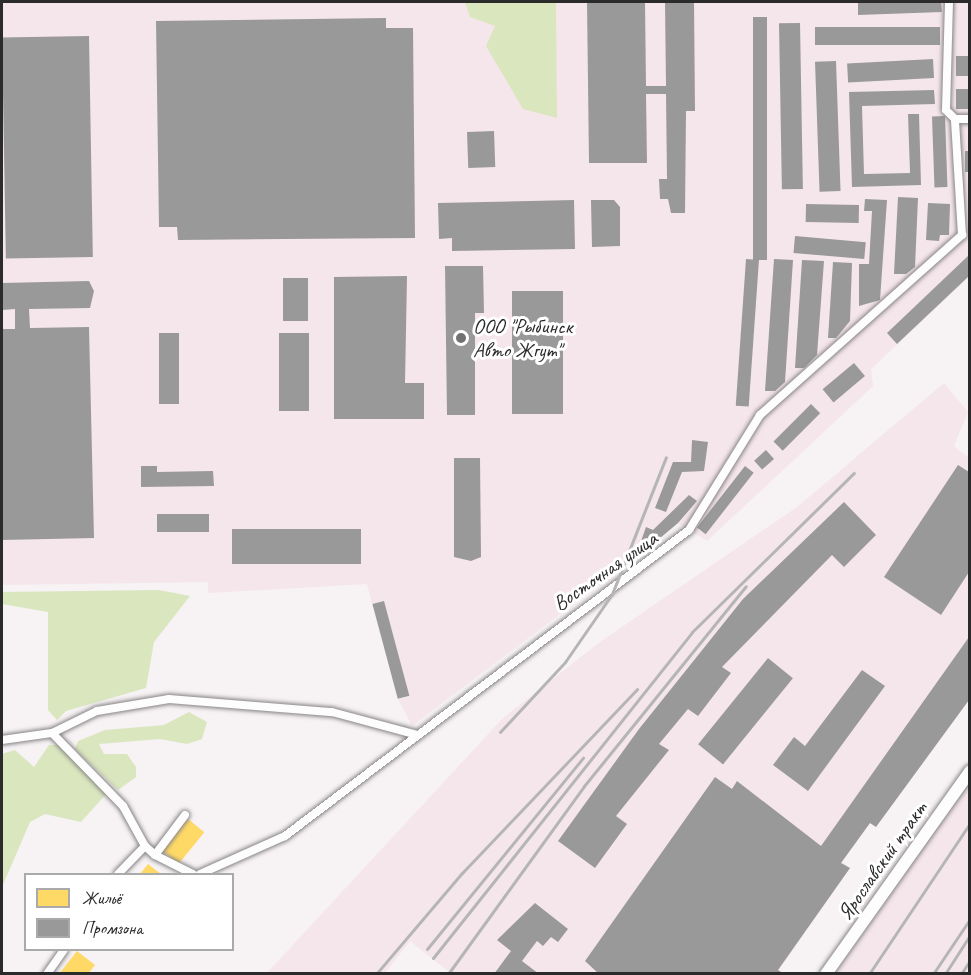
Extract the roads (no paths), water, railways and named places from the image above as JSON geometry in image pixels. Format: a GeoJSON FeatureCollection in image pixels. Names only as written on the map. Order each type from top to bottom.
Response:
{"type":"FeatureCollection","features":[{"type":"Feature","properties":{"kind":"street"},"geometry":{"type":"LineString","coordinates":[[949,2],[946,110],[955,119],[969,119]]}},
{"type":"Feature","properties":{"kind":"street","name":"Восточная улица"},"geometry":{"type":"LineString","coordinates":[[202,873],[285,836],[602,591],[668,550],[709,503],[760,415],[951,250],[962,235],[964,217],[955,119]]}},
{"type":"Feature","properties":{"kind":"street"},"geometry":{"type":"LineString","coordinates":[[2,740],[52,733],[97,711],[169,699],[332,712],[418,735]]}},
{"type":"Feature","properties":{"kind":"street"},"geometry":{"type":"LineString","coordinates":[[52,733],[123,806],[145,846],[155,855],[191,873]]}},
{"type":"Feature","properties":{"kind":"street","name":"Ярославский тракт"},"geometry":{"type":"LineString","coordinates":[[826,974],[969,771]]}},
{"type":"Feature","properties":{"kind":"street"},"geometry":{"type":"LineString","coordinates":[[155,855],[185,814]]}},
{"type":"Feature","properties":{"kind":"street"},"geometry":{"type":"LineString","coordinates":[[119,873],[145,846]]}},
{"type":"Feature","properties":{"kind":"street"},"geometry":{"type":"LineString","coordinates":[[46,974],[63,951]]}},
{"type":"Feature","properties":{"kind":"railway"},"geometry":{"type":"LineString","coordinates":[[500,732],[565,662],[612,594],[666,457]]}},
{"type":"Feature","properties":{"kind":"railway"},"geometry":{"type":"LineString","coordinates":[[433,958],[692,632],[854,473]]}},
{"type":"Feature","properties":{"kind":"railway"},"geometry":{"type":"LineString","coordinates":[[448,974],[584,786],[746,586]]}},
{"type":"Feature","properties":{"kind":"railway"},"geometry":{"type":"LineString","coordinates":[[376,974],[462,873],[637,689]]}},
{"type":"Feature","properties":{"kind":"railway"},"geometry":{"type":"LineString","coordinates":[[427,949],[583,758]]}},
{"type":"Feature","properties":{"kind":"railway"},"geometry":{"type":"LineString","coordinates":[[869,974],[970,823]]}},
{"type":"Feature","properties":{"kind":"railway"},"geometry":{"type":"LineString","coordinates":[[933,974],[970,919]]}},
{"type":"Feature","properties":{"kind":"railway"},"geometry":{"type":"LineString","coordinates":[[945,974],[970,935]]}},
{"type":"Feature","properties":{"kind":"railway"},"geometry":{"type":"LineString","coordinates":[[961,974],[970,960]]}},
{"type":"Feature","properties":{"kind":"place","name":"ООО \"Рыбинск Авто Жгут\""},"geometry":{"type":"Point","coordinates":[461,338]}}]}
